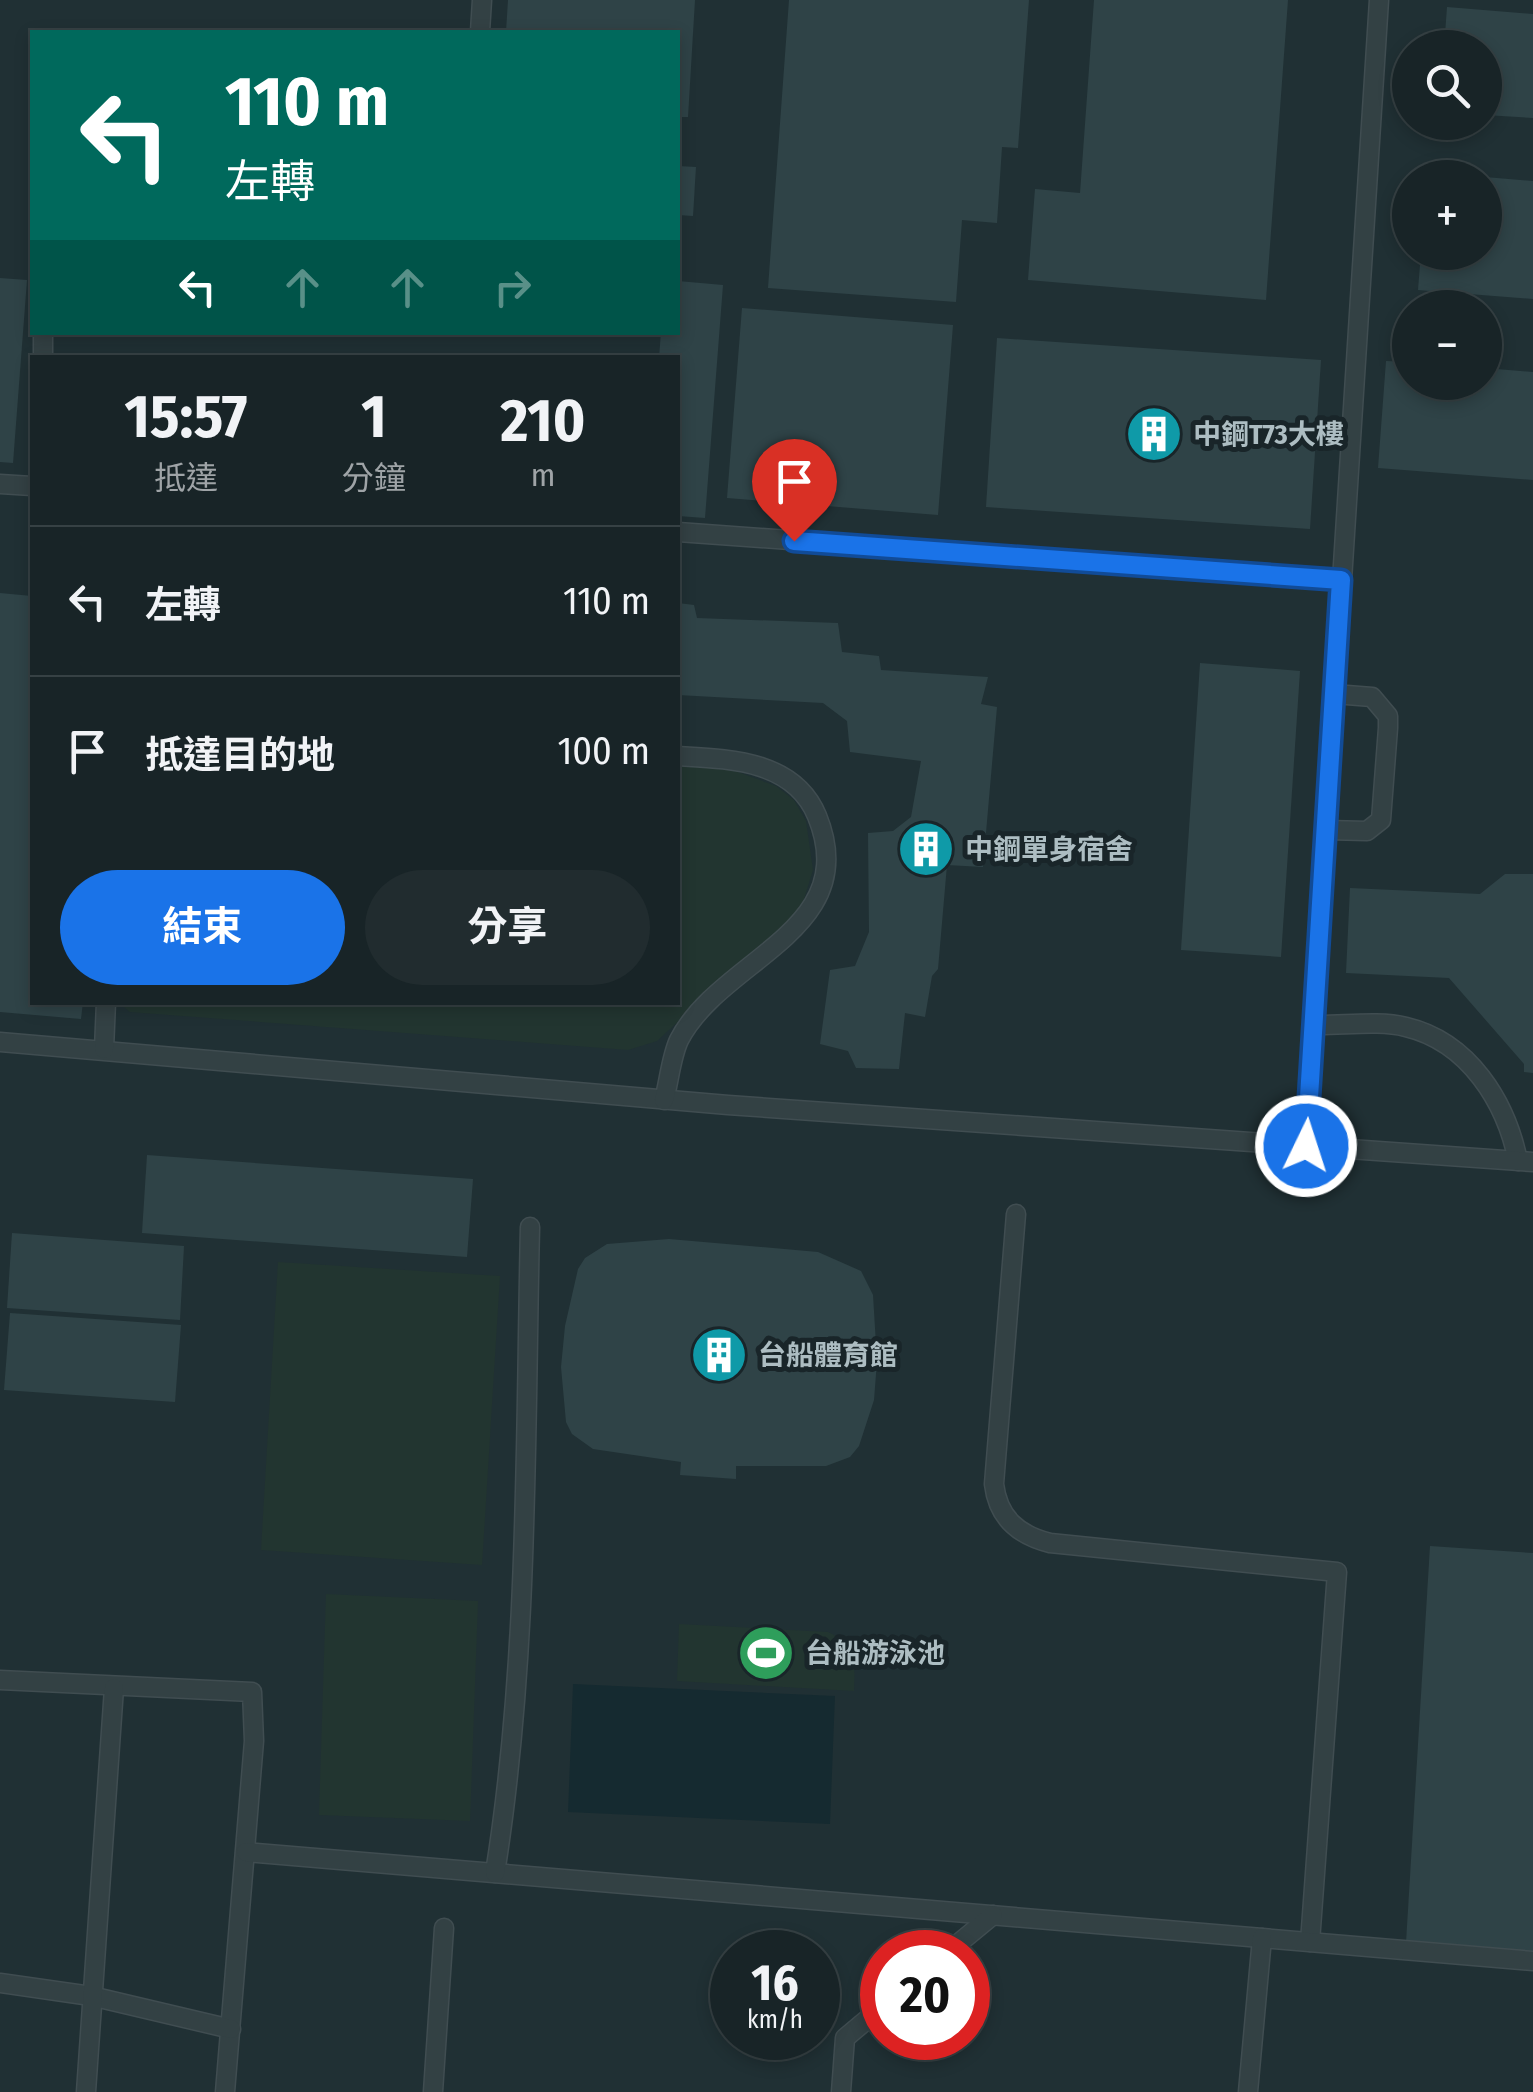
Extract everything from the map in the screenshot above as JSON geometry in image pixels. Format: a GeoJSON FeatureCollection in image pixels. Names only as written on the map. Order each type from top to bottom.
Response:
{"type":"FeatureCollection","features":[{"type":"Feature","properties":{"kind":"lane"},"geometry":{"type":"LineString","coordinates":[[480,30],[482,0]]}},
{"type":"Feature","properties":{"kind":"lane"},"geometry":{"type":"LineString","coordinates":[[1306,1146],[1379,0]]}},
{"type":"Feature","properties":{"kind":"lane"},"geometry":{"type":"LineString","coordinates":[[0,484],[30,486]]}},
{"type":"Feature","properties":{"kind":"lane"},"geometry":{"type":"LineString","coordinates":[[680,532],[1341,580]]}},
{"type":"Feature","properties":{"kind":"lane"},"geometry":{"type":"LineString","coordinates":[[1326,830],[1367,831],[1381,820],[1383,811],[1388,716],[1372,697],[1334,694]]}},
{"type":"Feature","properties":{"kind":"lane"},"geometry":{"type":"LineString","coordinates":[[664,1100],[678,1042],[704,1008],[802,920],[820,896],[827,869],[826,836],[812,803],[792,782],[758,764],[680,756]]}},
{"type":"Feature","properties":{"kind":"lane"},"geometry":{"type":"LineString","coordinates":[[104,1049],[106,1005]]}},
{"type":"Feature","properties":{"kind":"lane"},"geometry":{"type":"LineString","coordinates":[[0,1042],[664,1100],[1526,1162],[1490,1086],[1452,1048],[1405,1027],[1313,1025]]}},
{"type":"Feature","properties":{"kind":"lane"},"geometry":{"type":"LineString","coordinates":[[1016,1214],[994,1484],[997,1505],[1010,1522],[1028,1538],[1050,1543],[1336,1572],[1310,1942]]}},
{"type":"Feature","properties":{"kind":"lane"},"geometry":{"type":"LineString","coordinates":[[495,1873],[504,1818],[521,1584],[530,1227]]}},
{"type":"Feature","properties":{"kind":"lane"},"geometry":{"type":"LineString","coordinates":[[0,1680],[252,1692],[254,1741],[225,2092]]}},
{"type":"Feature","properties":{"kind":"lane"},"geometry":{"type":"LineString","coordinates":[[86,2092],[114,1688]]}},
{"type":"Feature","properties":{"kind":"lane"},"geometry":{"type":"LineString","coordinates":[[246,1852],[1533,1961]]}},
{"type":"Feature","properties":{"kind":"lane"},"geometry":{"type":"LineString","coordinates":[[975,1930],[993,1915]]}},
{"type":"Feature","properties":{"kind":"lane"},"geometry":{"type":"LineString","coordinates":[[433,2092],[444,1928]]}},
{"type":"Feature","properties":{"kind":"lane"},"geometry":{"type":"LineString","coordinates":[[1248,2092],[1262,1938]]}},
{"type":"Feature","properties":{"kind":"lane"},"geometry":{"type":"LineString","coordinates":[[0,1984],[91,1996],[231,2028]]}},
{"type":"Feature","properties":{"kind":"lane"},"geometry":{"type":"LineString","coordinates":[[842,2092],[845,2038],[860,2025]]}},
{"type":"Feature","properties":{"kind":"green space"},"geometry":{"type":"Polygon","coordinates":[[[680,765],[724,767],[776,786],[794,800],[806,821],[813,870],[801,909],[657,1041],[628,1050],[130,1012],[121,1005],[680,1005],[680,765]]]}},
{"type":"Feature","properties":{"kind":"green space"},"geometry":{"type":"Polygon","coordinates":[[[278,1262],[500,1276],[482,1565],[261,1550],[278,1262]]]}},
{"type":"Feature","properties":{"kind":"green space"},"geometry":{"type":"Polygon","coordinates":[[[326,1594],[478,1601],[470,1821],[319,1815],[326,1594]]]}},
{"type":"Feature","properties":{"kind":"green space","name":"台船游泳池"},"geometry":{"type":"Polygon","coordinates":[[[679,1624],[828,1632],[849,1648],[854,1691],[677,1681],[679,1624]]]}},
{"type":"Feature","properties":{"kind":"water"},"geometry":{"type":"Polygon","coordinates":[[[573,1684],[835,1696],[830,1824],[568,1812],[573,1684]]]}},
{"type":"Feature","properties":{"kind":"building"},"geometry":{"type":"Polygon","coordinates":[[[508,0],[695,0],[688,117],[680,117],[680,30],[506,30],[508,0]]]}},
{"type":"Feature","properties":{"kind":"building"},"geometry":{"type":"Polygon","coordinates":[[[789,0],[1029,0],[1018,148],[1002,147],[997,223],[962,220],[956,302],[768,288],[789,0]]]}},
{"type":"Feature","properties":{"kind":"building"},"geometry":{"type":"Polygon","coordinates":[[[1094,0],[1288,0],[1266,300],[1028,280],[1035,189],[1080,193],[1094,0]]]}},
{"type":"Feature","properties":{"kind":"building"},"geometry":{"type":"Polygon","coordinates":[[[1447,7],[1533,14],[1533,118],[1502,116],[1502,30],[1445,30],[1447,7]]]}},
{"type":"Feature","properties":{"kind":"building"},"geometry":{"type":"Polygon","coordinates":[[[680,166],[696,167],[693,216],[680,215],[680,166]]]}},
{"type":"Feature","properties":{"kind":"building"},"geometry":{"type":"Polygon","coordinates":[[[1502,178],[1533,181],[1533,299],[1502,297],[1502,290],[1418,290],[1420,270],[1502,270],[1502,178]]]}},
{"type":"Feature","properties":{"kind":"building"},"geometry":{"type":"Polygon","coordinates":[[[0,278],[27,280],[13,463],[0,462],[0,278]]]}},
{"type":"Feature","properties":{"kind":"building"},"geometry":{"type":"Polygon","coordinates":[[[680,281],[723,285],[705,518],[680,516],[680,355],[659,355],[661,335],[680,335],[680,281]]]}},
{"type":"Feature","properties":{"kind":"building"},"geometry":{"type":"Polygon","coordinates":[[[742,308],[953,325],[938,515],[727,498],[742,308]]]}},
{"type":"Feature","properties":{"kind":"building","name":"中鋼T73大樓"},"geometry":{"type":"Polygon","coordinates":[[[997,338],[1321,360],[1310,529],[986,507],[997,338]]]}},
{"type":"Feature","properties":{"kind":"building"},"geometry":{"type":"Polygon","coordinates":[[[1386,361],[1392,361],[1392,400],[1502,400],[1502,369],[1533,372],[1533,480],[1378,468],[1386,361]]]}},
{"type":"Feature","properties":{"kind":"building"},"geometry":{"type":"Polygon","coordinates":[[[0,593],[30,596],[30,1005],[83,1005],[81,1019],[0,1012],[0,593]]]}},
{"type":"Feature","properties":{"kind":"building","name":"中鋼單身宿舍"},"geometry":{"type":"Polygon","coordinates":[[[680,603],[694,605],[697,618],[838,623],[842,652],[879,656],[881,670],[988,677],[981,704],[997,707],[983,867],[947,865],[938,969],[932,976],[925,1017],[905,1013],[899,1069],[856,1068],[848,1051],[820,1044],[830,970],[855,966],[869,932],[868,833],[893,831],[911,817],[921,761],[850,752],[847,721],[823,703],[680,695],[680,603]]]}},
{"type":"Feature","properties":{"kind":"building"},"geometry":{"type":"Polygon","coordinates":[[[1200,663],[1300,671],[1281,957],[1181,950],[1200,663]]]}},
{"type":"Feature","properties":{"kind":"building"},"geometry":{"type":"Polygon","coordinates":[[[1505,874],[1533,874],[1533,1073],[1524,1072],[1524,1064],[1449,978],[1346,973],[1350,888],[1480,894],[1505,874]]]}},
{"type":"Feature","properties":{"kind":"building"},"geometry":{"type":"Polygon","coordinates":[[[147,1155],[473,1179],[467,1257],[142,1233],[147,1155]]]}},
{"type":"Feature","properties":{"kind":"building"},"geometry":{"type":"Polygon","coordinates":[[[12,1233],[184,1246],[180,1320],[7,1308],[12,1233]]]}},
{"type":"Feature","properties":{"kind":"building","name":"台船體育館"},"geometry":{"type":"Polygon","coordinates":[[[669,1239],[818,1252],[861,1271],[873,1295],[877,1361],[874,1400],[859,1446],[850,1457],[826,1466],[736,1466],[736,1479],[680,1475],[681,1462],[593,1449],[572,1434],[566,1422],[561,1367],[565,1326],[578,1269],[585,1258],[607,1244],[669,1239]]]}},
{"type":"Feature","properties":{"kind":"building"},"geometry":{"type":"Polygon","coordinates":[[[10,1313],[181,1325],[175,1402],[4,1390],[10,1313]]]}},
{"type":"Feature","properties":{"kind":"building"},"geometry":{"type":"Polygon","coordinates":[[[1430,1546],[1533,1553],[1533,1952],[1406,1943],[1430,1546]]]}},
{"type":"Feature","properties":{"kind":"place","name":"中鋼T73大樓"},"geometry":{"type":"Point","coordinates":[1154,434]}},
{"type":"Feature","properties":{"kind":"place","name":"中鋼單身宿舍"},"geometry":{"type":"Point","coordinates":[926,849]}},
{"type":"Feature","properties":{"kind":"place","name":"台船體育館"},"geometry":{"type":"Point","coordinates":[719,1355]}},
{"type":"Feature","properties":{"kind":"place","name":"台船游泳池"},"geometry":{"type":"Point","coordinates":[766,1653]}},
{"type":"Feature","properties":{"kind":"route"},"geometry":{"type":"LineString","coordinates":[[794,541],[1341,580],[1306,1146]]}}]}
